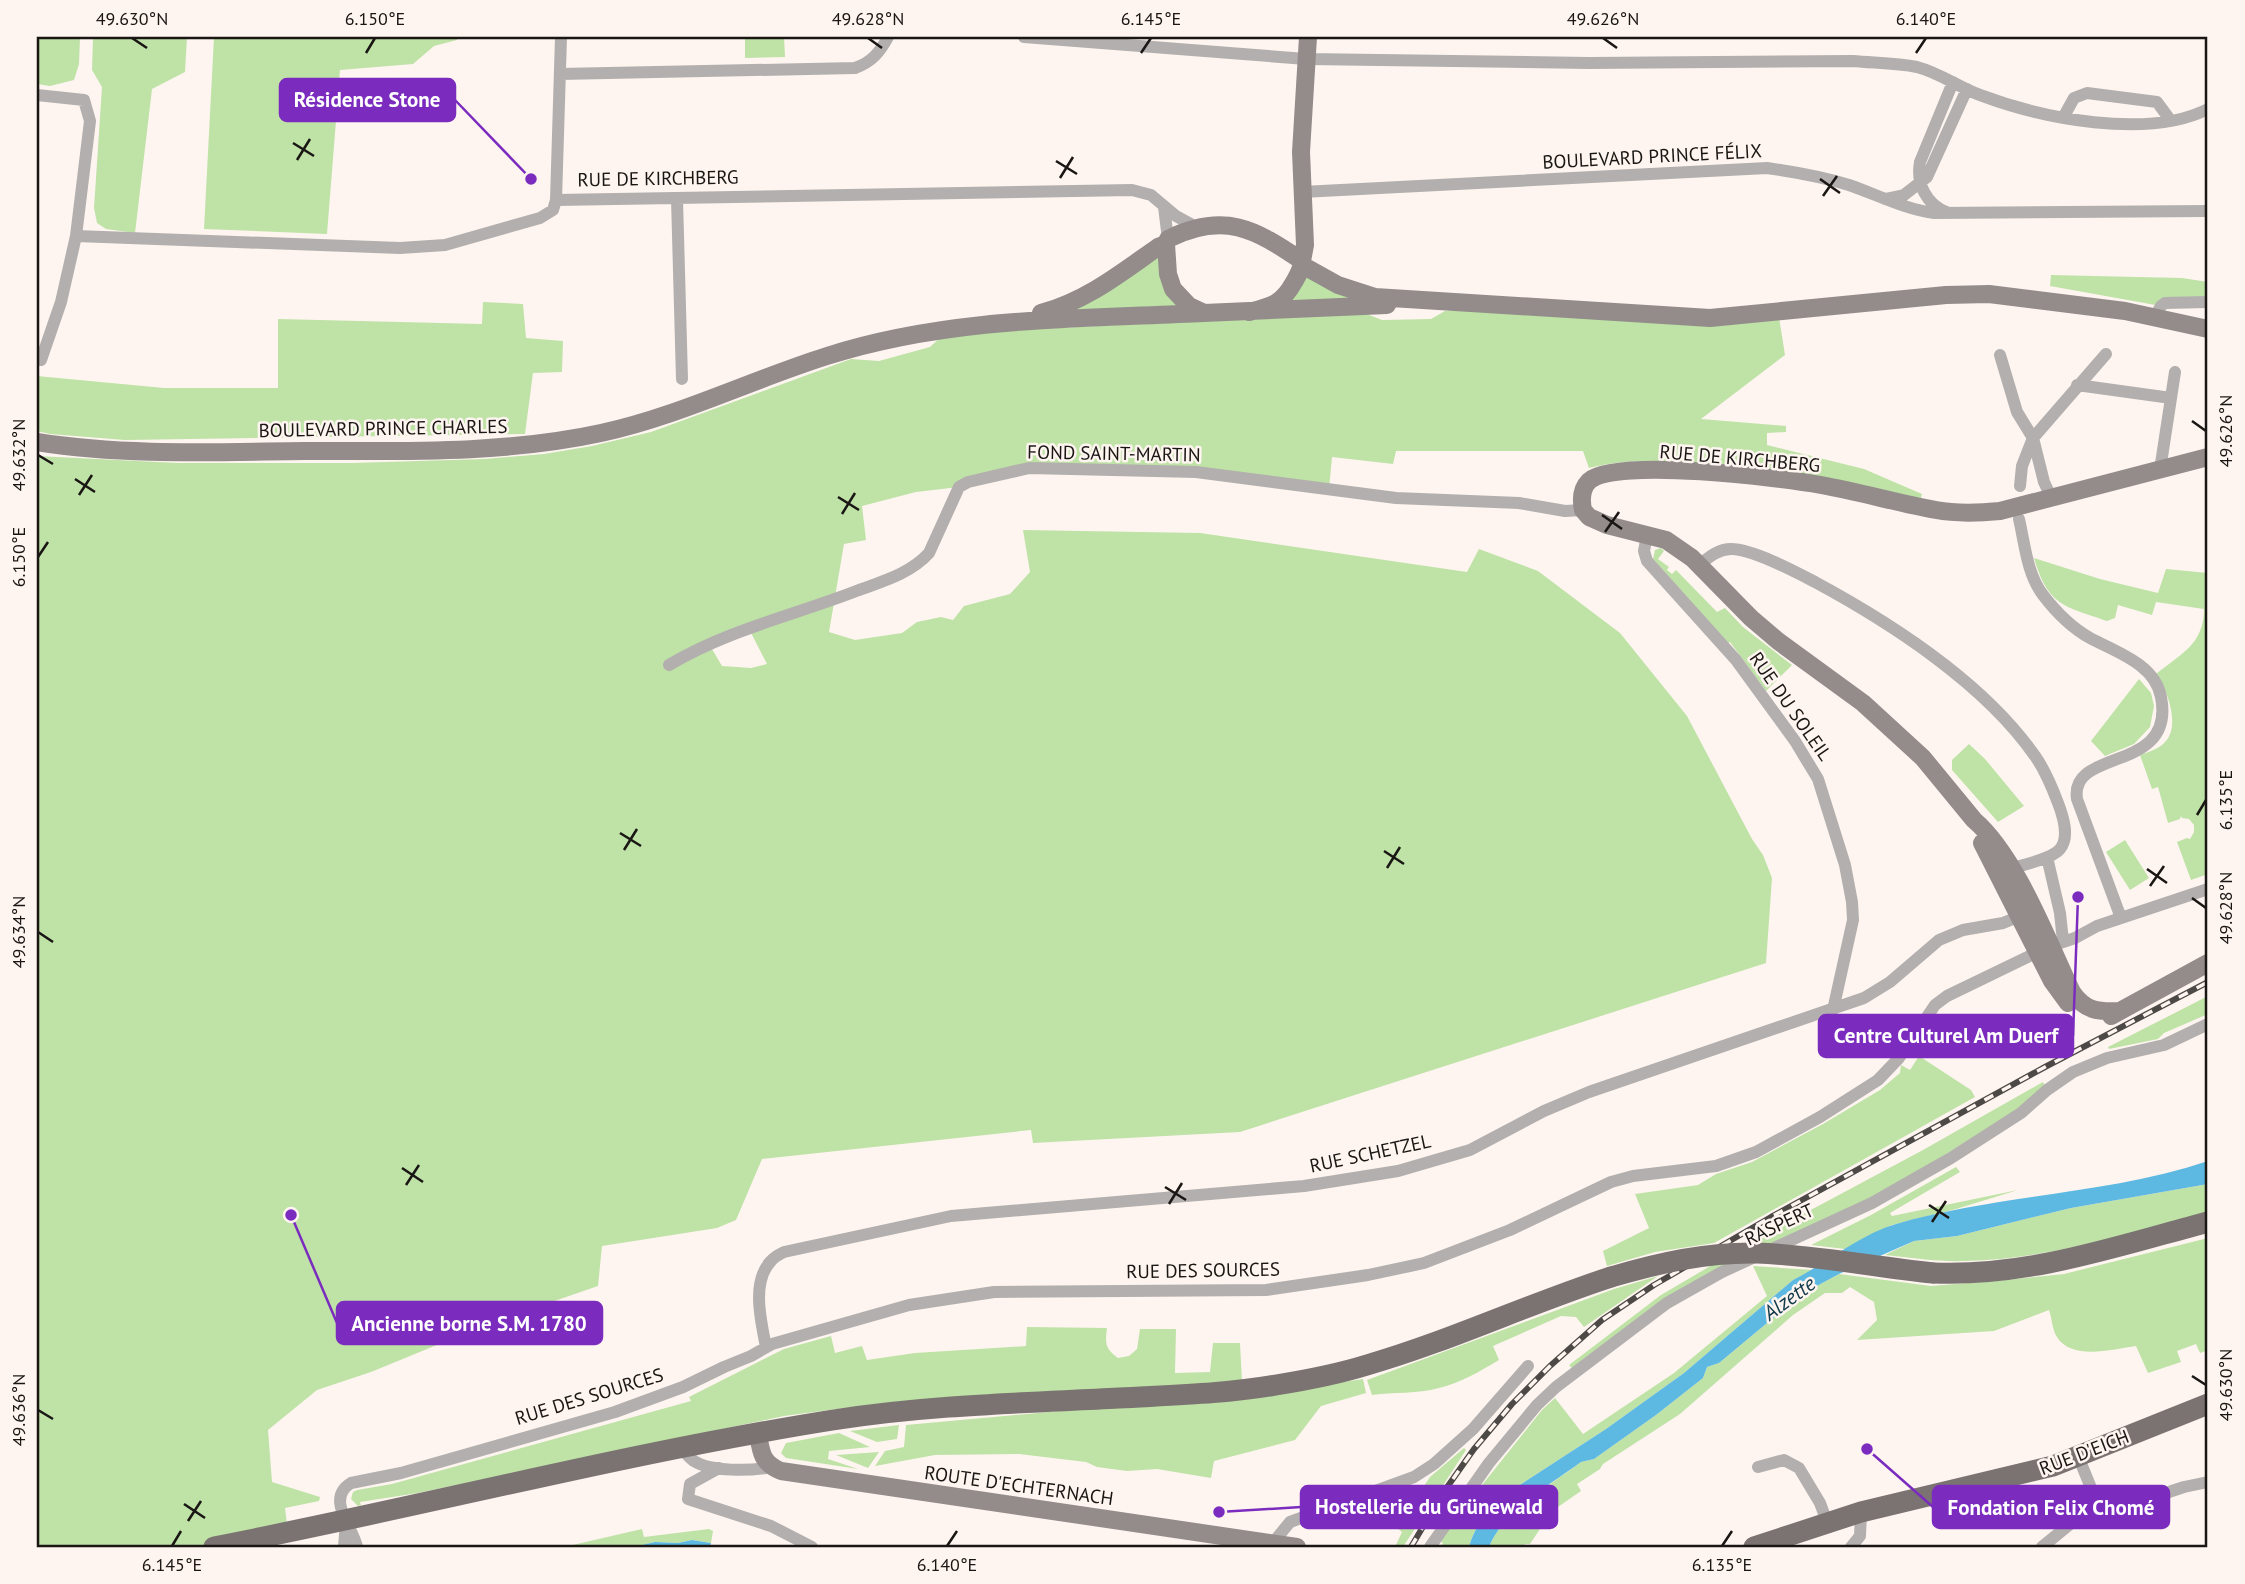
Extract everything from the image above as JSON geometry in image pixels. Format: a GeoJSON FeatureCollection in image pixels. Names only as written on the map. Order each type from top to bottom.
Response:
{"type":"FeatureCollection","features":[{"type":"Feature","properties":{"kind":"main road"},"geometry":{"type":"LineString","coordinates":[[1249,312],[1281,301],[1302,263],[1305,245],[1302,128],[1308,37]]}},
{"type":"Feature","properties":{"kind":"main road"},"geometry":{"type":"LineString","coordinates":[[1275,243],[1293,235],[1303,215]]}},
{"type":"Feature","properties":{"kind":"main road"},"geometry":{"type":"LineString","coordinates":[[1457,302],[1204,313],[1189,306],[1173,289],[1168,274],[1167,241],[1198,228],[1225,224],[1248,229],[1275,243],[1338,285],[1375,297],[1457,302],[1710,318],[1946,295],[1989,294],[2155,316],[2208,329]]}},
{"type":"Feature","properties":{"kind":"main road","name":"BOULEVARD PRINCE CHARLES"},"geometry":{"type":"LineString","coordinates":[[1006,321],[1066,306],[1103,286],[1167,241]]}},
{"type":"Feature","properties":{"kind":"main road","name":"BOULEVARD PRINCE CHARLES"},"geometry":{"type":"LineString","coordinates":[[37,442],[157,453],[471,450],[541,443],[602,433],[658,417],[827,356],[886,340],[948,328],[1006,321],[1204,313]]}},
{"type":"Feature","properties":{"kind":"main road","name":"RUE DE KIRCHBERG"},"geometry":{"type":"LineString","coordinates":[[1583,510],[1582,495],[1590,480],[1603,473],[1680,470],[1821,485],[1939,511],[2000,511],[2208,457]]}},
{"type":"Feature","properties":{"kind":"main road"},"geometry":{"type":"LineString","coordinates":[[1583,510],[1589,517],[1608,526],[1672,543],[1699,565],[1751,618],[1778,641],[1863,703],[1923,758],[1983,828],[2012,868],[2027,913]]}},
{"type":"Feature","properties":{"kind":"main road"},"geometry":{"type":"LineString","coordinates":[[1974,820],[1977,834],[2051,947],[2079,1002],[2097,1012],[2119,1011],[2208,963]]}},
{"type":"Feature","properties":{"kind":"main road"},"geometry":{"type":"LineString","coordinates":[[214,1547],[346,1522],[682,1448],[838,1419],[916,1410],[1192,1394],[1294,1382],[1366,1366],[1611,1278],[1670,1261],[1757,1253],[1966,1275],[2067,1260],[2208,1222]]}},
{"type":"Feature","properties":{"kind":"main road","name":"RUE D'EICH"},"geometry":{"type":"LineString","coordinates":[[1754,1547],[1861,1511],[2053,1466],[2208,1404]]}},
{"type":"Feature","properties":{"kind":"main road"},"geometry":{"type":"LineString","coordinates":[[758,1434],[762,1458],[771,1467]]}},
{"type":"Feature","properties":{"kind":"main road","name":"ROUTE D'ECHTERNACH"},"geometry":{"type":"LineString","coordinates":[[771,1467],[781,1471],[1214,1541],[1297,1547]]}},
{"type":"Feature","properties":{"kind":"street"},"geometry":{"type":"LineString","coordinates":[[556,200],[561,37]]}},
{"type":"Feature","properties":{"kind":"street"},"geometry":{"type":"LineString","coordinates":[[560,74],[855,68],[868,64],[888,37]]}},
{"type":"Feature","properties":{"kind":"street"},"geometry":{"type":"LineString","coordinates":[[1024,37],[1307,59],[1589,63],[1853,61],[1917,67],[2019,109],[2063,118],[2153,125],[2186,118],[2208,109]]}},
{"type":"Feature","properties":{"kind":"street"},"geometry":{"type":"LineString","coordinates":[[1951,214],[1932,203],[1920,185],[1918,174],[1920,162],[1954,82]]}},
{"type":"Feature","properties":{"kind":"street"},"geometry":{"type":"LineString","coordinates":[[1885,199],[1904,195],[1920,185],[1933,168],[1967,89]]}},
{"type":"Feature","properties":{"kind":"street"},"geometry":{"type":"LineString","coordinates":[[2063,118],[2074,98],[2087,93],[2157,102],[2171,121]]}},
{"type":"Feature","properties":{"kind":"street"},"geometry":{"type":"LineString","coordinates":[[37,94],[84,100],[90,121],[76,236],[61,302],[41,360]]}},
{"type":"Feature","properties":{"kind":"street","name":"BOULEVARD PRINCE FÉLIX"},"geometry":{"type":"LineString","coordinates":[[1302,192],[1768,168],[1811,175],[1917,211],[1951,214],[2208,211]]}},
{"type":"Feature","properties":{"kind":"street","name":"RUE DE KIRCHBERG"},"geometry":{"type":"LineString","coordinates":[[76,236],[400,248],[445,245],[540,218],[553,210],[556,200],[1132,190],[1151,195],[1164,207],[1198,228]]}},
{"type":"Feature","properties":{"kind":"street"},"geometry":{"type":"LineString","coordinates":[[677,198],[682,379]]}},
{"type":"Feature","properties":{"kind":"street"},"geometry":{"type":"LineString","coordinates":[[1164,207],[1167,241]]}},
{"type":"Feature","properties":{"kind":"street"},"geometry":{"type":"LineString","coordinates":[[2155,316],[2165,303],[2208,302]]}},
{"type":"Feature","properties":{"kind":"street"},"geometry":{"type":"LineString","coordinates":[[2020,486],[2022,466],[2033,438],[2106,354]]}},
{"type":"Feature","properties":{"kind":"street"},"geometry":{"type":"LineString","coordinates":[[2000,355],[2017,412],[2033,438],[2044,482],[2052,499]]}},
{"type":"Feature","properties":{"kind":"street"},"geometry":{"type":"LineString","coordinates":[[2160,470],[2175,372]]}},
{"type":"Feature","properties":{"kind":"street"},"geometry":{"type":"LineString","coordinates":[[2077,386],[2171,398]]}},
{"type":"Feature","properties":{"kind":"street","name":"FOND SAINT-MARTIN"},"geometry":{"type":"LineString","coordinates":[[669,665],[697,649],[739,632],[816,607],[900,574],[921,561],[929,552],[959,487],[968,482],[1029,468],[1196,472],[1396,498],[1519,503],[1565,511],[1583,510]]}},
{"type":"Feature","properties":{"kind":"street"},"geometry":{"type":"LineString","coordinates":[[2020,519],[2031,572],[2041,592],[2072,625],[2135,662],[2151,676],[2160,692],[2164,709],[2161,725],[2154,738],[2137,751],[2086,772],[2078,780],[2076,789],[2121,918]]}},
{"type":"Feature","properties":{"kind":"street","name":"RUE DU SOLEIL"},"geometry":{"type":"LineString","coordinates":[[1647,535],[1644,551],[1647,561],[1736,660],[1795,741],[1818,779],[1845,864],[1852,902],[1853,920],[1833,1010]]}},
{"type":"Feature","properties":{"kind":"street"},"geometry":{"type":"LineString","coordinates":[[1699,565],[1716,552],[1731,549],[1746,552],[1793,571],[1886,623],[1918,645],[2000,715],[2044,771],[2061,811],[2065,836],[2063,847],[2056,854],[2012,868]]}},
{"type":"Feature","properties":{"kind":"street"},"geometry":{"type":"LineString","coordinates":[[2047,857],[2060,913],[2051,947]]}},
{"type":"Feature","properties":{"kind":"street","name":"RUE DES SOURCES"},"geometry":{"type":"LineString","coordinates":[[346,1522],[339,1501],[345,1487],[351,1483],[401,1473],[615,1412],[683,1387],[766,1347],[909,1305],[957,1296],[1022,1291],[1266,1290],[1368,1275],[1424,1263],[1510,1230],[1611,1182],[1633,1176],[1716,1166],[1756,1152],[1878,1080],[1899,1059],[1936,1005],[1947,996],[2051,947],[2121,918],[2208,889]]}},
{"type":"Feature","properties":{"kind":"street","name":"RUE SCHETZEL"},"geometry":{"type":"LineString","coordinates":[[766,1347],[759,1291],[762,1275],[771,1261],[785,1252],[951,1216],[1304,1186],[1398,1171],[1470,1150],[1544,1111],[1589,1092],[1864,998],[1881,988],[1939,940],[1963,930],[2004,922],[2027,913]]}},
{"type":"Feature","properties":{"kind":"street","name":"RASPERT"},"geometry":{"type":"LineString","coordinates":[[1430,1547],[1489,1462],[1537,1405],[1556,1387],[1667,1303],[1722,1272],[1872,1203],[1951,1158],[2021,1113],[2073,1072],[2107,1058],[2177,1040],[2208,1024]]}},
{"type":"Feature","properties":{"kind":"street"},"geometry":{"type":"LineString","coordinates":[[1272,1544],[1290,1522],[1414,1478],[1473,1429],[1528,1366]]}},
{"type":"Feature","properties":{"kind":"street"},"geometry":{"type":"LineString","coordinates":[[682,1448],[695,1462],[719,1468],[749,1471],[771,1467]]}},
{"type":"Feature","properties":{"kind":"street"},"geometry":{"type":"LineString","coordinates":[[2078,1456],[2098,1505],[2104,1510],[2111,1511],[2208,1482]]}},
{"type":"Feature","properties":{"kind":"street"},"geometry":{"type":"LineString","coordinates":[[1758,1467],[1784,1460],[1799,1468],[1820,1503],[1827,1522]]}},
{"type":"Feature","properties":{"kind":"street"},"geometry":{"type":"LineString","coordinates":[[719,1468],[690,1484],[688,1499],[771,1526],[812,1547]]}},
{"type":"Feature","properties":{"kind":"street"},"geometry":{"type":"LineString","coordinates":[[2042,1547],[2081,1515],[2098,1505]]}},
{"type":"Feature","properties":{"kind":"street"},"geometry":{"type":"LineString","coordinates":[[1851,1547],[1860,1536],[1861,1511]]}},
{"type":"Feature","properties":{"kind":"street"},"geometry":{"type":"LineString","coordinates":[[344,1547],[346,1522]]}},
{"type":"Feature","properties":{"kind":"street"},"geometry":{"type":"LineString","coordinates":[[346,1522],[357,1547]]}},
{"type":"Feature","properties":{"kind":"green space"},"geometry":{"type":"Polygon","coordinates":[[[37,37],[80,37],[79,64],[74,80],[50,86],[37,84],[37,37]]]}},
{"type":"Feature","properties":{"kind":"green space"},"geometry":{"type":"Polygon","coordinates":[[[93,37],[187,37],[185,72],[152,89],[135,233],[106,229],[97,223],[94,208],[102,87],[92,70],[93,37]]]}},
{"type":"Feature","properties":{"kind":"green space"},"geometry":{"type":"Polygon","coordinates":[[[214,37],[457,37],[457,40],[434,46],[413,64],[340,70],[327,234],[204,229],[214,37]]]}},
{"type":"Feature","properties":{"kind":"green space"},"geometry":{"type":"Polygon","coordinates":[[[745,37],[784,37],[785,57],[745,58],[745,37]]]}},
{"type":"Feature","properties":{"kind":"green space"},"geometry":{"type":"Polygon","coordinates":[[[1158,251],[1181,306],[1079,313],[1072,307],[1158,251]]]}},
{"type":"Feature","properties":{"kind":"green space"},"geometry":{"type":"Polygon","coordinates":[[[1305,274],[1358,299],[1288,305],[1305,274]]]}},
{"type":"Feature","properties":{"kind":"green space"},"geometry":{"type":"Polygon","coordinates":[[[2051,275],[2182,278],[2208,282],[2208,302],[2161,306],[2050,286],[2051,275]]]}},
{"type":"Feature","properties":{"kind":"green space"},"geometry":{"type":"Polygon","coordinates":[[[483,302],[523,304],[526,338],[563,341],[562,372],[533,373],[525,434],[125,440],[37,431],[37,376],[164,388],[278,388],[278,319],[482,324],[483,302]]]}},
{"type":"Feature","properties":{"kind":"green space"},"geometry":{"type":"Polygon","coordinates":[[[1525,307],[1778,311],[1785,355],[1701,419],[1786,426],[1786,432],[1767,433],[1767,445],[1864,469],[1922,494],[1921,498],[1797,475],[1688,463],[1638,461],[1589,468],[1583,451],[1396,451],[1393,464],[1332,457],[1329,489],[1196,472],[1029,468],[959,487],[916,492],[862,506],[866,540],[844,544],[829,632],[855,640],[902,633],[917,622],[941,617],[953,620],[964,606],[1010,594],[1030,572],[1023,530],[1200,533],[1467,572],[1479,549],[1538,571],[1620,633],[1687,716],[1763,855],[1772,878],[1766,963],[1240,1132],[1033,1143],[1031,1130],[762,1159],[736,1220],[717,1228],[602,1246],[598,1286],[488,1324],[371,1372],[317,1390],[268,1430],[272,1482],[320,1497],[319,1501],[285,1508],[288,1533],[214,1547],[37,1547],[37,456],[178,463],[352,463],[484,459],[544,454],[651,432],[851,359],[879,361],[930,347],[942,336],[994,331],[1364,313],[1382,320],[1431,319],[1445,311],[1525,307]],[[749,629],[709,644],[722,666],[751,668],[767,664],[749,629]]]}},
{"type":"Feature","properties":{"kind":"green space"},"geometry":{"type":"Polygon","coordinates":[[[1661,548],[1664,551],[1658,559],[1669,567],[1667,570],[1672,574],[1676,570],[1717,612],[1725,608],[1743,627],[1792,665],[1766,691],[1730,642],[1728,643],[1653,559],[1655,550],[1661,548]]]}},
{"type":"Feature","properties":{"kind":"green space"},"geometry":{"type":"Polygon","coordinates":[[[2034,558],[2100,579],[2158,593],[2166,569],[2208,573],[2208,874],[2191,880],[2177,842],[2190,839],[2194,825],[2181,816],[2180,819],[2168,823],[2158,787],[2152,789],[2140,755],[2160,747],[2170,735],[2171,708],[2156,674],[2195,640],[2203,621],[2204,609],[2156,602],[2152,615],[2118,605],[2115,618],[2107,621],[2079,612],[2060,602],[2045,586],[2034,558]]]}},
{"type":"Feature","properties":{"kind":"green space"},"geometry":{"type":"Polygon","coordinates":[[[2139,679],[2151,693],[2154,706],[2150,727],[2134,744],[2105,756],[2091,741],[2139,679]]]}},
{"type":"Feature","properties":{"kind":"green space"},"geometry":{"type":"Polygon","coordinates":[[[1969,744],[2024,806],[1998,822],[1952,770],[1952,760],[1969,744]]]}},
{"type":"Feature","properties":{"kind":"green space"},"geometry":{"type":"Polygon","coordinates":[[[2125,840],[2149,878],[2130,890],[2106,852],[2125,840]]]}},
{"type":"Feature","properties":{"kind":"green space"},"geometry":{"type":"Polygon","coordinates":[[[2208,996],[2208,1014],[2164,1033],[2158,1039],[2109,1049],[2108,1047],[2208,996]]]}},
{"type":"Feature","properties":{"kind":"green space"},"geometry":{"type":"Polygon","coordinates":[[[1919,1056],[1971,1090],[1975,1097],[1714,1243],[1655,1252],[1607,1266],[1603,1251],[1649,1228],[1635,1194],[1698,1185],[1716,1174],[1752,1162],[1880,1090],[1900,1073],[1901,1065],[1910,1070],[1919,1056]]]}},
{"type":"Feature","properties":{"kind":"green space"},"geometry":{"type":"Polygon","coordinates":[[[2043,1082],[2046,1087],[2015,1112],[1891,1188],[1780,1241],[1572,1368],[1569,1365],[1661,1295],[1753,1241],[2043,1082]]]}},
{"type":"Feature","properties":{"kind":"green space"},"geometry":{"type":"Polygon","coordinates":[[[1956,1167],[1960,1172],[1890,1213],[1892,1216],[2018,1190],[1892,1225],[1845,1249],[1811,1245],[1871,1215],[1956,1167]]]}},
{"type":"Feature","properties":{"kind":"green space"},"geometry":{"type":"Polygon","coordinates":[[[2208,1184],[2208,1213],[2088,1244],[2027,1255],[1966,1261],[1885,1255],[1914,1241],[1957,1236],[2071,1208],[2208,1184]]]}},
{"type":"Feature","properties":{"kind":"green space"},"geometry":{"type":"Polygon","coordinates":[[[2208,1238],[2208,1350],[2200,1353],[2196,1344],[2177,1351],[2181,1362],[2148,1373],[2136,1346],[2093,1352],[2072,1349],[2057,1337],[2049,1310],[1994,1331],[1857,1340],[1877,1320],[1874,1302],[1850,1287],[1842,1293],[1825,1293],[1793,1315],[1680,1414],[1577,1484],[1581,1491],[1555,1509],[1558,1514],[1542,1526],[1530,1544],[1525,1544],[1524,1547],[1489,1547],[1516,1510],[1581,1462],[1594,1459],[1656,1415],[1703,1378],[1707,1367],[1719,1363],[1802,1294],[1839,1274],[1931,1286],[2006,1280],[2064,1274],[2208,1238]]]}},
{"type":"Feature","properties":{"kind":"green space"},"geometry":{"type":"Polygon","coordinates":[[[1753,1266],[1814,1270],[1793,1280],[1684,1373],[1606,1429],[1509,1492],[1484,1516],[1469,1547],[1441,1547],[1443,1543],[1440,1541],[1462,1510],[1542,1410],[1555,1398],[1583,1434],[1674,1373],[1767,1296],[1753,1266]]]}},
{"type":"Feature","properties":{"kind":"green space"},"geometry":{"type":"Polygon","coordinates":[[[1658,1276],[1584,1327],[1576,1317],[1561,1316],[1493,1346],[1499,1360],[1455,1383],[1422,1391],[1372,1395],[1367,1380],[1614,1289],[1658,1276]]]}},
{"type":"Feature","properties":{"kind":"green space"},"geometry":{"type":"Polygon","coordinates":[[[1027,1327],[1107,1328],[1107,1345],[1118,1358],[1129,1356],[1137,1349],[1140,1329],[1176,1329],[1175,1373],[1210,1372],[1213,1343],[1240,1343],[1242,1381],[837,1409],[784,1416],[418,1493],[360,1502],[361,1505],[358,1506],[351,1499],[353,1492],[357,1490],[392,1484],[691,1401],[689,1397],[784,1349],[831,1336],[835,1353],[862,1346],[867,1360],[915,1353],[1026,1346],[1027,1327]]]}},
{"type":"Feature","properties":{"kind":"green space"},"geometry":{"type":"Polygon","coordinates":[[[1363,1379],[1366,1393],[1321,1406],[1295,1440],[1214,1461],[1211,1478],[1157,1469],[1127,1471],[1097,1467],[1086,1462],[1019,1454],[935,1455],[875,1466],[885,1451],[904,1447],[906,1425],[1103,1407],[1216,1402],[1363,1379]]]}},
{"type":"Feature","properties":{"kind":"green space"},"geometry":{"type":"Polygon","coordinates":[[[899,1425],[897,1439],[877,1442],[850,1431],[899,1425]]]}},
{"type":"Feature","properties":{"kind":"green space"},"geometry":{"type":"Polygon","coordinates":[[[839,1433],[870,1447],[829,1451],[828,1459],[858,1469],[786,1458],[781,1453],[786,1443],[839,1433]]]}},
{"type":"Feature","properties":{"kind":"green space"},"geometry":{"type":"Polygon","coordinates":[[[1464,1448],[1466,1450],[1403,1547],[1395,1547],[1402,1532],[1397,1528],[1396,1514],[1403,1518],[1430,1477],[1464,1448]]]}},
{"type":"Feature","properties":{"kind":"green space"},"geometry":{"type":"Polygon","coordinates":[[[879,1452],[868,1468],[836,1455],[879,1452]]]}},
{"type":"Feature","properties":{"kind":"green space"},"geometry":{"type":"Polygon","coordinates":[[[642,1529],[644,1537],[709,1529],[713,1531],[711,1543],[692,1540],[678,1543],[655,1542],[633,1547],[564,1547],[642,1529]]]}},
{"type":"Feature","properties":{"kind":"water","name":"Alzette"},"geometry":{"type":"Polygon","coordinates":[[[2208,1161],[2208,1184],[2071,1208],[1957,1236],[1914,1241],[1839,1274],[1802,1294],[1719,1363],[1707,1367],[1703,1378],[1656,1415],[1594,1459],[1581,1462],[1516,1510],[1489,1547],[1469,1547],[1484,1516],[1509,1492],[1606,1429],[1684,1373],[1793,1280],[1869,1235],[1896,1224],[1935,1214],[2131,1181],[2208,1161]]]}},
{"type":"Feature","properties":{"kind":"water"},"geometry":{"type":"Polygon","coordinates":[[[692,1540],[711,1543],[710,1547],[633,1547],[655,1542],[678,1543],[692,1540]]]}},
{"type":"Feature","properties":{"kind":"railway"},"geometry":{"type":"LineString","coordinates":[[1411,1547],[1443,1493],[1474,1449],[1512,1404],[1602,1320],[1654,1285],[1771,1217],[2045,1067],[2208,982]]}},
{"type":"Feature","properties":{"kind":"place","name":"Résidence Stone"},"geometry":{"type":"Point","coordinates":[531,179]}},
{"type":"Feature","properties":{"kind":"place","name":"Centre Culturel Am Duerf"},"geometry":{"type":"Point","coordinates":[2078,897]}},
{"type":"Feature","properties":{"kind":"place","name":"Ancienne borne S.M. 1780"},"geometry":{"type":"Point","coordinates":[291,1215]}},
{"type":"Feature","properties":{"kind":"place","name":"Fondation Felix Chomé"},"geometry":{"type":"Point","coordinates":[1867,1449]}},
{"type":"Feature","properties":{"kind":"place","name":"Hostellerie du Grünewald"},"geometry":{"type":"Point","coordinates":[1219,1512]}}]}
